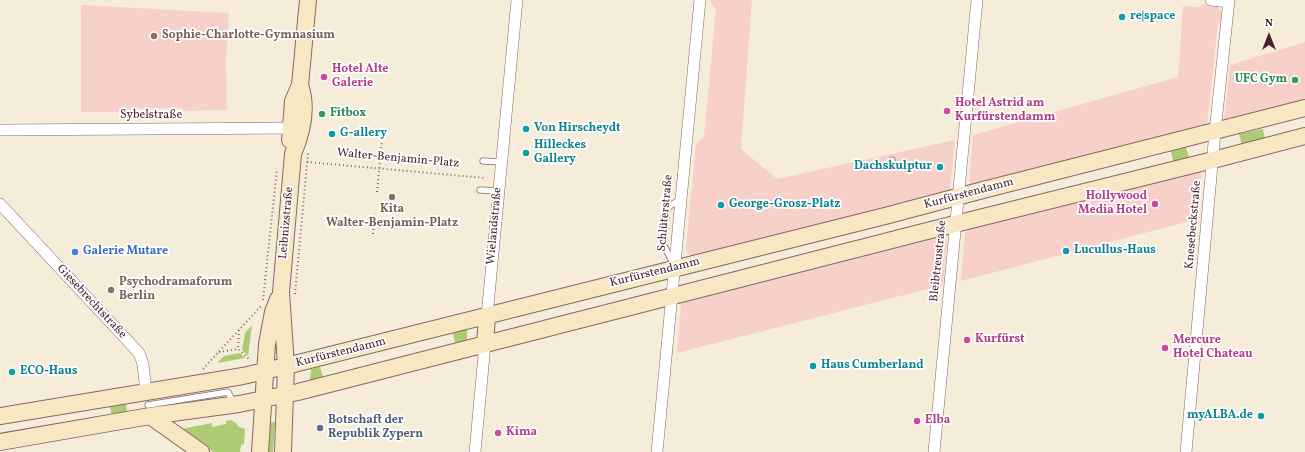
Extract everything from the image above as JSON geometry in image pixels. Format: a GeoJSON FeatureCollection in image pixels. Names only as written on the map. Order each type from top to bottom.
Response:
{"type":"FeatureCollection","features":[{"type":"Feature","properties":{"kind":"main road","name":"Leibnizstraße"},"geometry":{"type":"LineString","coordinates":[[283,452],[286,366],[281,292],[293,154],[300,136],[296,128],[304,102],[300,85],[308,0]]}},
{"type":"Feature","properties":{"kind":"main road","name":"Kurfürstendamm"},"geometry":{"type":"LineString","coordinates":[[0,442],[148,404],[230,392],[265,372],[286,366],[487,316],[674,267],[898,213],[958,196],[1305,108]]}},
{"type":"Feature","properties":{"kind":"main road","name":"Kurfürstendamm"},"geometry":{"type":"LineString","coordinates":[[0,416],[148,404],[230,392],[263,399],[286,395],[1305,136]]}},
{"type":"Feature","properties":{"kind":"main road","name":"Leibnizstraße"},"geometry":{"type":"LineString","coordinates":[[260,452],[267,344],[273,312],[281,292]]}},
{"type":"Feature","properties":{"kind":"main road","name":"Wielandstraße"},"geometry":{"type":"LineString","coordinates":[[485,344],[487,316]]}},
{"type":"Feature","properties":{"kind":"main road"},"geometry":{"type":"LineString","coordinates":[[148,404],[202,452]]}},
{"type":"Feature","properties":{"kind":"street","name":"Wielandstraße"},"geometry":{"type":"LineString","coordinates":[[487,316],[517,0]]}},
{"type":"Feature","properties":{"kind":"street","name":"Schlüterstraße"},"geometry":{"type":"LineString","coordinates":[[657,452],[700,0]]}},
{"type":"Feature","properties":{"kind":"street","name":"Bleibtreustraße"},"geometry":{"type":"LineString","coordinates":[[934,452],[977,0]]}},
{"type":"Feature","properties":{"kind":"street"},"geometry":{"type":"LineString","coordinates":[[1211,0],[1229,1]]}},
{"type":"Feature","properties":{"kind":"street","name":"Knesebeckstraße"},"geometry":{"type":"LineString","coordinates":[[1186,452],[1212,160],[1229,1]]}},
{"type":"Feature","properties":{"kind":"street","name":"Sybelstraße"},"geometry":{"type":"LineString","coordinates":[[0,130],[296,128]]}},
{"type":"Feature","properties":{"kind":"street","name":"Giesebrechtstraße"},"geometry":{"type":"LineString","coordinates":[[0,204],[139,353],[143,364],[148,404]]}},
{"type":"Feature","properties":{"kind":"street","name":"Wielandstraße"},"geometry":{"type":"LineString","coordinates":[[475,452],[485,344]]}},
{"type":"Feature","properties":{"kind":"lane"},"geometry":{"type":"LineString","coordinates":[[483,161],[501,162]]}},
{"type":"Feature","properties":{"kind":"lane"},"geometry":{"type":"LineString","coordinates":[[480,190],[498,191]]}},
{"type":"Feature","properties":{"kind":"path"},"geometry":{"type":"LineString","coordinates":[[377,192],[382,141]]}},
{"type":"Feature","properties":{"kind":"path"},"geometry":{"type":"LineString","coordinates":[[294,301],[309,147]]}},
{"type":"Feature","properties":{"kind":"path","name":"Walter-Benjamin-Platz"},"geometry":{"type":"LineString","coordinates":[[307,162],[486,178]]}},
{"type":"Feature","properties":{"kind":"path"},"geometry":{"type":"LineString","coordinates":[[261,313],[277,168]]}},
{"type":"Feature","properties":{"kind":"path"},"geometry":{"type":"LineString","coordinates":[[373,234],[375,214]]}},
{"type":"Feature","properties":{"kind":"path"},"geometry":{"type":"LineString","coordinates":[[203,369],[261,306]]}},
{"type":"Feature","properties":{"kind":"path"},"geometry":{"type":"LineString","coordinates":[[238,349],[239,330]]}},
{"type":"Feature","properties":{"kind":"path"},"geometry":{"type":"LineString","coordinates":[[219,352],[238,349]]}},
{"type":"Feature","properties":{"kind":"path"},"geometry":{"type":"LineString","coordinates":[[238,349],[249,359]]}},
{"type":"Feature","properties":{"kind":"shaded area"},"geometry":{"type":"Polygon","coordinates":[[[709,0],[752,0],[741,149],[777,179],[955,140],[950,190],[762,239],[693,256],[689,255],[686,247],[696,144],[704,137],[716,9],[709,0]]]}},
{"type":"Feature","properties":{"kind":"shaded area"},"geometry":{"type":"Polygon","coordinates":[[[1201,4],[1215,5],[1221,12],[1221,20],[1218,23],[1207,125],[971,185],[969,182],[973,135],[1178,77],[1183,6],[1200,7],[1201,4]]]}},
{"type":"Feature","properties":{"kind":"shaded area","name":"Sophie-Charlotte-Gymnasium"},"geometry":{"type":"Polygon","coordinates":[[[81,5],[229,13],[226,63],[227,110],[183,111],[182,108],[127,109],[127,112],[81,112],[81,5]]]}},
{"type":"Feature","properties":{"kind":"shaded area"},"geometry":{"type":"Polygon","coordinates":[[[1305,42],[1305,101],[1224,119],[1230,65],[1305,42]]]}},
{"type":"Feature","properties":{"kind":"shaded area"},"geometry":{"type":"Polygon","coordinates":[[[1197,172],[1201,175],[1198,219],[961,281],[965,233],[969,229],[1197,172]]]}},
{"type":"Feature","properties":{"kind":"shaded area"},"geometry":{"type":"Polygon","coordinates":[[[945,237],[947,241],[943,285],[677,353],[682,302],[945,237]]]}},
{"type":"Feature","properties":{"kind":"green space"},"geometry":{"type":"Polygon","coordinates":[[[1263,129],[1265,139],[1242,145],[1239,134],[1263,129]]]}},
{"type":"Feature","properties":{"kind":"green space"},"geometry":{"type":"Polygon","coordinates":[[[1186,147],[1189,158],[1173,162],[1171,151],[1186,147]]]}},
{"type":"Feature","properties":{"kind":"green space"},"geometry":{"type":"Polygon","coordinates":[[[252,325],[248,356],[242,350],[245,333],[252,325]]]}},
{"type":"Feature","properties":{"kind":"green space"},"geometry":{"type":"Polygon","coordinates":[[[467,329],[467,340],[455,343],[453,333],[467,329]]]}},
{"type":"Feature","properties":{"kind":"green space"},"geometry":{"type":"Polygon","coordinates":[[[240,353],[245,358],[217,363],[224,356],[240,353]]]}},
{"type":"Feature","properties":{"kind":"green space"},"geometry":{"type":"Polygon","coordinates":[[[320,367],[323,377],[310,380],[311,369],[320,367]]]}},
{"type":"Feature","properties":{"kind":"green space"},"geometry":{"type":"Polygon","coordinates":[[[126,403],[127,413],[112,416],[110,406],[126,403]]]}},
{"type":"Feature","properties":{"kind":"green space"},"geometry":{"type":"Polygon","coordinates":[[[232,420],[239,427],[245,429],[244,444],[241,445],[240,452],[213,452],[181,429],[212,423],[212,427],[226,424],[226,421],[232,420]]]}},
{"type":"Feature","properties":{"kind":"green space"},"geometry":{"type":"Polygon","coordinates":[[[275,422],[273,452],[267,452],[269,423],[275,422]]]}},
{"type":"Feature","properties":{"kind":"place","name":"re|space"},"geometry":{"type":"Point","coordinates":[1122,17]}},
{"type":"Feature","properties":{"kind":"place","name":"Sophie-Charlotte-Gymnasium"},"geometry":{"type":"Point","coordinates":[154,36]}},
{"type":"Feature","properties":{"kind":"place","name":"Hotel Alte Galerie"},"geometry":{"type":"Point","coordinates":[324,77]}},
{"type":"Feature","properties":{"kind":"place","name":"UFC Gym"},"geometry":{"type":"Point","coordinates":[1295,80]}},
{"type":"Feature","properties":{"kind":"place","name":"Hotel Astrid am Kurfürstendamm"},"geometry":{"type":"Point","coordinates":[947,111]}},
{"type":"Feature","properties":{"kind":"place","name":"Fitbox"},"geometry":{"type":"Point","coordinates":[322,114]}},
{"type":"Feature","properties":{"kind":"place","name":"Von Hirscheydt"},"geometry":{"type":"Point","coordinates":[526,129]}},
{"type":"Feature","properties":{"kind":"place","name":"G-allery"},"geometry":{"type":"Point","coordinates":[332,134]}},
{"type":"Feature","properties":{"kind":"place","name":"Hilleckes Gallery"},"geometry":{"type":"Point","coordinates":[526,153]}},
{"type":"Feature","properties":{"kind":"place","name":"Dachskulptur"},"geometry":{"type":"Point","coordinates":[940,167]}},
{"type":"Feature","properties":{"kind":"place","name":"Kita Walter-Benjamin-Platz"},"geometry":{"type":"Point","coordinates":[392,197]}},
{"type":"Feature","properties":{"kind":"place","name":"Hollywood Media Hotel"},"geometry":{"type":"Point","coordinates":[1155,204]}},
{"type":"Feature","properties":{"kind":"place","name":"George-Grosz-Platz"},"geometry":{"type":"Point","coordinates":[721,205]}},
{"type":"Feature","properties":{"kind":"place","name":"Lucullus-Haus"},"geometry":{"type":"Point","coordinates":[1066,251]}},
{"type":"Feature","properties":{"kind":"place","name":"Galerie Mutare"},"geometry":{"type":"Point","coordinates":[75,252]}},
{"type":"Feature","properties":{"kind":"place","name":"Psychodramaforum Berlin"},"geometry":{"type":"Point","coordinates":[111,290]}},
{"type":"Feature","properties":{"kind":"place","name":"Kurfürst"},"geometry":{"type":"Point","coordinates":[967,340]}},
{"type":"Feature","properties":{"kind":"place","name":"Mercure Hotel Chateau"},"geometry":{"type":"Point","coordinates":[1165,348]}},
{"type":"Feature","properties":{"kind":"place","name":"Haus Cumberland"},"geometry":{"type":"Point","coordinates":[813,366]}},
{"type":"Feature","properties":{"kind":"place","name":"ECO-Haus"},"geometry":{"type":"Point","coordinates":[12,372]}},
{"type":"Feature","properties":{"kind":"place","name":"myALBA.de"},"geometry":{"type":"Point","coordinates":[1261,416]}},
{"type":"Feature","properties":{"kind":"place","name":"Elba"},"geometry":{"type":"Point","coordinates":[917,421]}},
{"type":"Feature","properties":{"kind":"place","name":"Botschaft der Republik Zypern"},"geometry":{"type":"Point","coordinates":[320,428]}},
{"type":"Feature","properties":{"kind":"place","name":"Kima"},"geometry":{"type":"Point","coordinates":[498,433]}}]}
